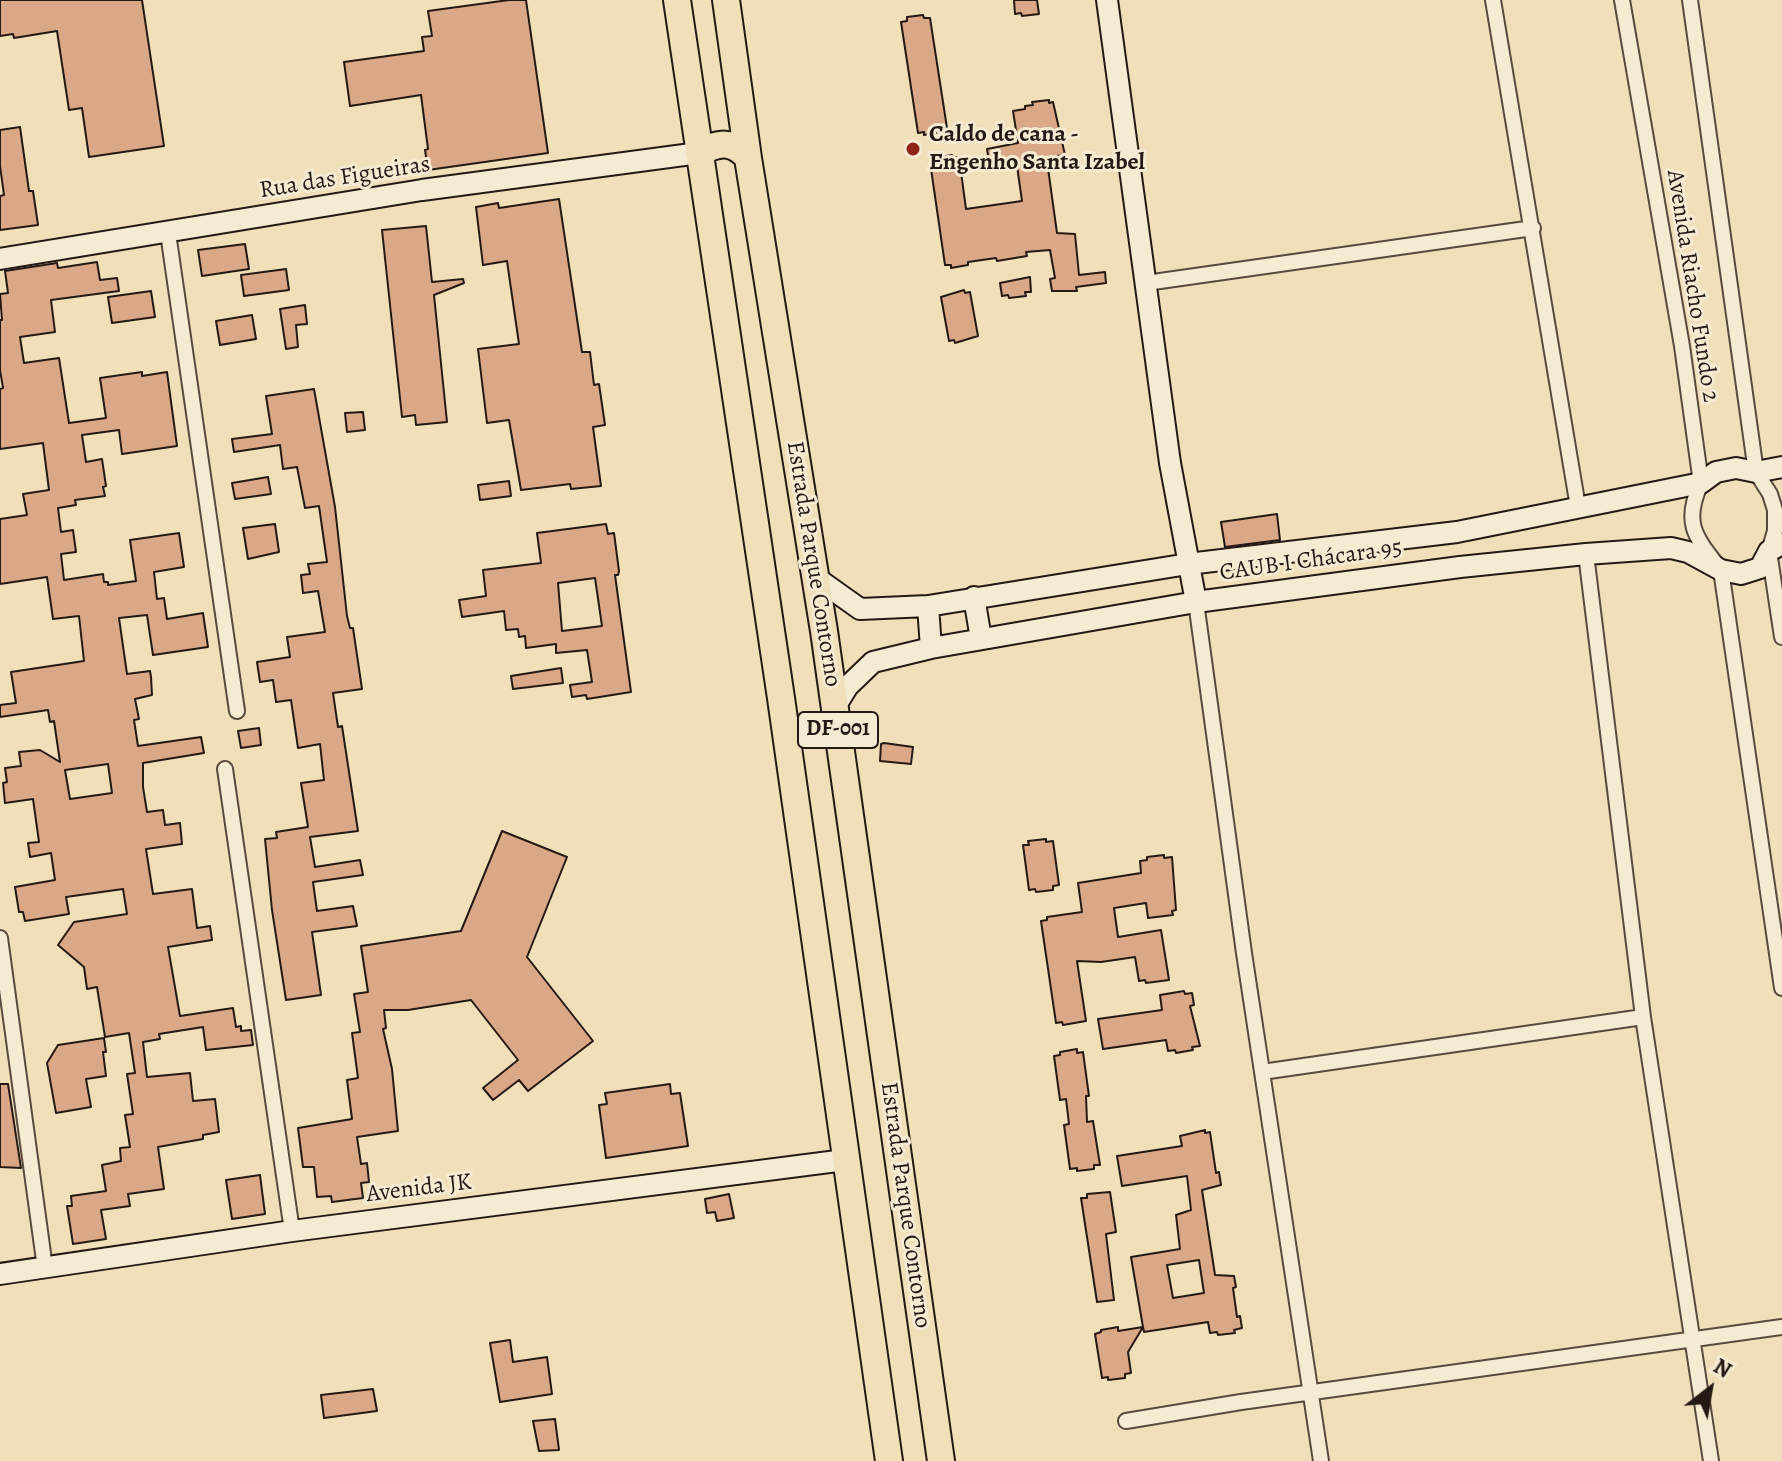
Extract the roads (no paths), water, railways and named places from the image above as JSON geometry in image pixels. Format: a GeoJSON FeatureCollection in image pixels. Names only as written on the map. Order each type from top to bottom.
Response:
{"type":"FeatureCollection","features":[{"type":"Feature","properties":{"kind":"highway","name":"DF-001"},"geometry":{"type":"LineString","coordinates":[[677,0],[781,698],[889,1461]]}},
{"type":"Feature","properties":{"kind":"highway","name":"Estrada Parque Contorno"},"geometry":{"type":"LineString","coordinates":[[726,0],[835,707],[941,1461]]}},
{"type":"Feature","properties":{"kind":"highway"},"geometry":{"type":"LineString","coordinates":[[699,153],[725,144],[734,146],[748,158]]}},
{"type":"Feature","properties":{"kind":"street","name":"CAUB I Chácara 95"},"geometry":{"type":"LineString","coordinates":[[1107,0],[1170,463],[1196,602],[1460,567],[1671,548],[1688,552],[1721,570]]}},
{"type":"Feature","properties":{"kind":"street"},"geometry":{"type":"LineString","coordinates":[[1493,0],[1578,507]]}},
{"type":"Feature","properties":{"kind":"street","name":"Avenida Riacho Fundo 2"},"geometry":{"type":"LineString","coordinates":[[1622,0],[1682,346],[1701,483],[1693,501],[1692,522],[1696,539],[1721,570]]}},
{"type":"Feature","properties":{"kind":"street","name":"Avenida Riacho Fundo 2"},"geometry":{"type":"LineString","coordinates":[[1690,0],[1756,472]]}},
{"type":"Feature","properties":{"kind":"street","name":"Rua das Figueiras"},"geometry":{"type":"LineString","coordinates":[[0,259],[422,190],[699,153]]}},
{"type":"Feature","properties":{"kind":"street"},"geometry":{"type":"LineString","coordinates":[[1146,283],[1533,228]]}},
{"type":"Feature","properties":{"kind":"street"},"geometry":{"type":"LineString","coordinates":[[168,233],[237,711]]}},
{"type":"Feature","properties":{"kind":"street"},"geometry":{"type":"LineString","coordinates":[[815,577],[860,609],[928,606],[1188,564],[1457,532],[1701,483],[1716,472],[1736,468],[1756,472],[1782,467]]}},
{"type":"Feature","properties":{"kind":"street"},"geometry":{"type":"LineString","coordinates":[[1756,472],[1770,494],[1775,510],[1782,637]]}},
{"type":"Feature","properties":{"kind":"street"},"geometry":{"type":"LineString","coordinates":[[1457,532],[1464,554],[1460,567]]}},
{"type":"Feature","properties":{"kind":"street"},"geometry":{"type":"LineString","coordinates":[[1775,548],[1760,568],[1741,574],[1721,570],[1782,988]]}},
{"type":"Feature","properties":{"kind":"street"},"geometry":{"type":"LineString","coordinates":[[1586,554],[1643,1017],[1711,1461]]}},
{"type":"Feature","properties":{"kind":"street"},"geometry":{"type":"LineString","coordinates":[[974,597],[981,639]]}},
{"type":"Feature","properties":{"kind":"street"},"geometry":{"type":"LineString","coordinates":[[835,707],[848,686],[873,662],[931,648],[1196,602],[1321,1461]]}},
{"type":"Feature","properties":{"kind":"street"},"geometry":{"type":"LineString","coordinates":[[928,606],[931,648]]}},
{"type":"Feature","properties":{"kind":"street"},"geometry":{"type":"LineString","coordinates":[[225,769],[292,1231]]}},
{"type":"Feature","properties":{"kind":"street"},"geometry":{"type":"LineString","coordinates":[[0,938],[45,1268]]}},
{"type":"Feature","properties":{"kind":"street"},"geometry":{"type":"LineString","coordinates":[[1262,1072],[1643,1017]]}},
{"type":"Feature","properties":{"kind":"street","name":"Avenida JK"},"geometry":{"type":"LineString","coordinates":[[0,1274],[292,1231],[845,1160]]}},
{"type":"Feature","properties":{"kind":"street"},"geometry":{"type":"LineString","coordinates":[[1126,1421],[1782,1327]]}},
{"type":"Feature","properties":{"kind":"place","name":"Caldo de cana - Engenho Santa Izabel"},"geometry":{"type":"Point","coordinates":[913,149]}}]}
